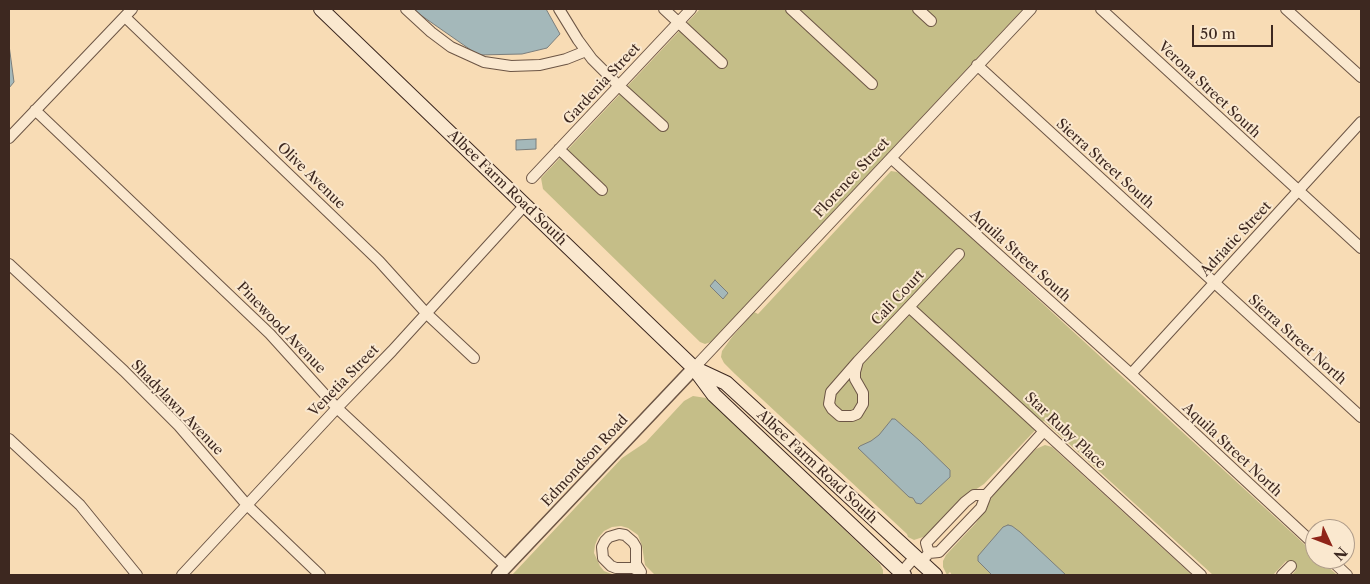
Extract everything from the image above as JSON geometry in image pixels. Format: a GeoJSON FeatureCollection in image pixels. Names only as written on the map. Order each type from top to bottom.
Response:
{"type":"FeatureCollection","features":[{"type":"Feature","properties":{"kind":"main road","name":"Albee Farm Road South"},"geometry":{"type":"LineString","coordinates":[[321,9],[694,368],[714,395],[901,574]]}},
{"type":"Feature","properties":{"kind":"main road","name":"Albee Farm Road South"},"geometry":{"type":"LineString","coordinates":[[694,368],[726,383],[925,565]]}},
{"type":"Feature","properties":{"kind":"street"},"geometry":{"type":"LineString","coordinates":[[406,9],[451,47],[484,62],[511,66],[540,66],[586,51]]}},
{"type":"Feature","properties":{"kind":"street"},"geometry":{"type":"LineString","coordinates":[[560,9],[586,51],[619,86],[663,126]]}},
{"type":"Feature","properties":{"kind":"street"},"geometry":{"type":"LineString","coordinates":[[664,9],[722,63]]}},
{"type":"Feature","properties":{"kind":"street","name":"Gardenia Street"},"geometry":{"type":"LineString","coordinates":[[532,178],[691,9]]}},
{"type":"Feature","properties":{"kind":"street"},"geometry":{"type":"LineString","coordinates":[[791,9],[872,84]]}},
{"type":"Feature","properties":{"kind":"street"},"geometry":{"type":"LineString","coordinates":[[918,9],[931,21]]}},
{"type":"Feature","properties":{"kind":"street","name":"Florence Street"},"geometry":{"type":"LineString","coordinates":[[694,368],[1031,9]]}},
{"type":"Feature","properties":{"kind":"street","name":"Verona Street South"},"geometry":{"type":"LineString","coordinates":[[1102,9],[1361,248]]}},
{"type":"Feature","properties":{"kind":"street"},"geometry":{"type":"LineString","coordinates":[[1286,9],[1361,77]]}},
{"type":"Feature","properties":{"kind":"street"},"geometry":{"type":"LineString","coordinates":[[9,138],[129,13]]}},
{"type":"Feature","properties":{"kind":"street","name":"Olive Avenue"},"geometry":{"type":"LineString","coordinates":[[129,13],[379,261],[426,313],[474,358]]}},
{"type":"Feature","properties":{"kind":"street","name":"Sierra Street South"},"geometry":{"type":"LineString","coordinates":[[977,65],[1215,283]]}},
{"type":"Feature","properties":{"kind":"street","name":"Pinewood Avenue"},"geometry":{"type":"LineString","coordinates":[[35,110],[270,334],[337,408],[502,571]]}},
{"type":"Feature","properties":{"kind":"street","name":"Adriatic Street"},"geometry":{"type":"LineString","coordinates":[[1131,374],[1361,122]]}},
{"type":"Feature","properties":{"kind":"street"},"geometry":{"type":"LineString","coordinates":[[559,149],[602,190]]}},
{"type":"Feature","properties":{"kind":"street","name":"Aquila Street South"},"geometry":{"type":"LineString","coordinates":[[890,158],[1131,374]]}},
{"type":"Feature","properties":{"kind":"street","name":"Venetia Street"},"geometry":{"type":"LineString","coordinates":[[182,575],[525,205]]}},
{"type":"Feature","properties":{"kind":"street","name":"Cali Court"},"geometry":{"type":"LineString","coordinates":[[858,361],[855,379],[863,393],[863,404],[857,414],[840,416],[832,409],[830,404],[831,392],[858,361],[959,254]]}},
{"type":"Feature","properties":{"kind":"street","name":"Shadylawn Avenue"},"geometry":{"type":"LineString","coordinates":[[9,264],[124,371],[179,426],[247,505],[320,575]]}},
{"type":"Feature","properties":{"kind":"street","name":"Sierra Street North"},"geometry":{"type":"LineString","coordinates":[[1215,283],[1361,417]]}},
{"type":"Feature","properties":{"kind":"street","name":"Star Ruby Place"},"geometry":{"type":"LineString","coordinates":[[909,307],[1202,575]]}},
{"type":"Feature","properties":{"kind":"street","name":"Edmondson Road"},"geometry":{"type":"LineString","coordinates":[[502,571],[694,368]]}},
{"type":"Feature","properties":{"kind":"street","name":"Aquila Street North"},"geometry":{"type":"LineString","coordinates":[[1131,374],[1305,536]]}},
{"type":"Feature","properties":{"kind":"street"},"geometry":{"type":"LineString","coordinates":[[901,574],[925,565],[960,530],[981,508],[986,495],[1044,431]]}},
{"type":"Feature","properties":{"kind":"street"},"geometry":{"type":"LineString","coordinates":[[9,439],[80,505],[137,575]]}},
{"type":"Feature","properties":{"kind":"street"},"geometry":{"type":"LineString","coordinates":[[925,565],[926,543],[965,502],[974,495],[986,495]]}},
{"type":"Feature","properties":{"kind":"street"},"geometry":{"type":"LineString","coordinates":[[949,519],[960,530]]}},
{"type":"Feature","properties":{"kind":"street"},"geometry":{"type":"LineString","coordinates":[[619,534],[625,535],[633,542],[636,547],[636,564],[642,574],[629,567],[616,568],[606,563],[602,547],[609,537],[619,534]]}},
{"type":"Feature","properties":{"kind":"street"},"geometry":{"type":"LineString","coordinates":[[1282,575],[1291,566]]}},
{"type":"Feature","properties":{"kind":"shaded area"},"geometry":{"type":"Polygon","coordinates":[[[412,9],[546,9],[560,34],[547,48],[522,54],[478,55],[412,9]]]}},
{"type":"Feature","properties":{"kind":"shaded area"},"geometry":{"type":"Polygon","coordinates":[[[700,9],[1023,9],[711,342],[705,344],[700,342],[543,189],[541,178],[700,9]]]}},
{"type":"Feature","properties":{"kind":"shaded area"},"geometry":{"type":"Polygon","coordinates":[[[9,45],[14,82],[9,88],[9,45]]]}},
{"type":"Feature","properties":{"kind":"shaded area"},"geometry":{"type":"Polygon","coordinates":[[[536,139],[536,149],[516,150],[516,140],[536,139]]]}},
{"type":"Feature","properties":{"kind":"shaded area"},"geometry":{"type":"Polygon","coordinates":[[[891,171],[897,172],[905,177],[1305,545],[1305,569],[1331,569],[1337,575],[1292,575],[1296,570],[1286,561],[1273,575],[1213,575],[1044,421],[984,484],[957,502],[926,536],[914,540],[908,537],[724,363],[721,357],[722,351],[754,312],[758,314],[891,171]]]}},
{"type":"Feature","properties":{"kind":"shaded area"},"geometry":{"type":"Polygon","coordinates":[[[715,280],[728,293],[723,299],[710,286],[715,280]]]}},
{"type":"Feature","properties":{"kind":"shaded area"},"geometry":{"type":"Polygon","coordinates":[[[693,396],[706,398],[712,402],[880,564],[883,575],[655,575],[645,565],[638,535],[628,528],[621,526],[612,527],[604,531],[595,545],[594,553],[600,566],[604,571],[614,575],[512,575],[622,458],[646,442],[684,401],[693,396]]]}},
{"type":"Feature","properties":{"kind":"shaded area"},"geometry":{"type":"Polygon","coordinates":[[[892,419],[895,419],[950,470],[950,477],[921,504],[916,503],[913,498],[909,497],[858,448],[879,435],[892,419]]]}},
{"type":"Feature","properties":{"kind":"shaded area"},"geometry":{"type":"Polygon","coordinates":[[[1045,445],[1052,447],[1192,575],[952,575],[950,572],[947,575],[943,567],[946,555],[976,523],[994,494],[1036,449],[1045,445]]]}},
{"type":"Feature","properties":{"kind":"shaded area"},"geometry":{"type":"Polygon","coordinates":[[[1008,525],[1020,532],[1066,575],[992,575],[978,561],[978,556],[1003,527],[1008,525]]]}}]}
